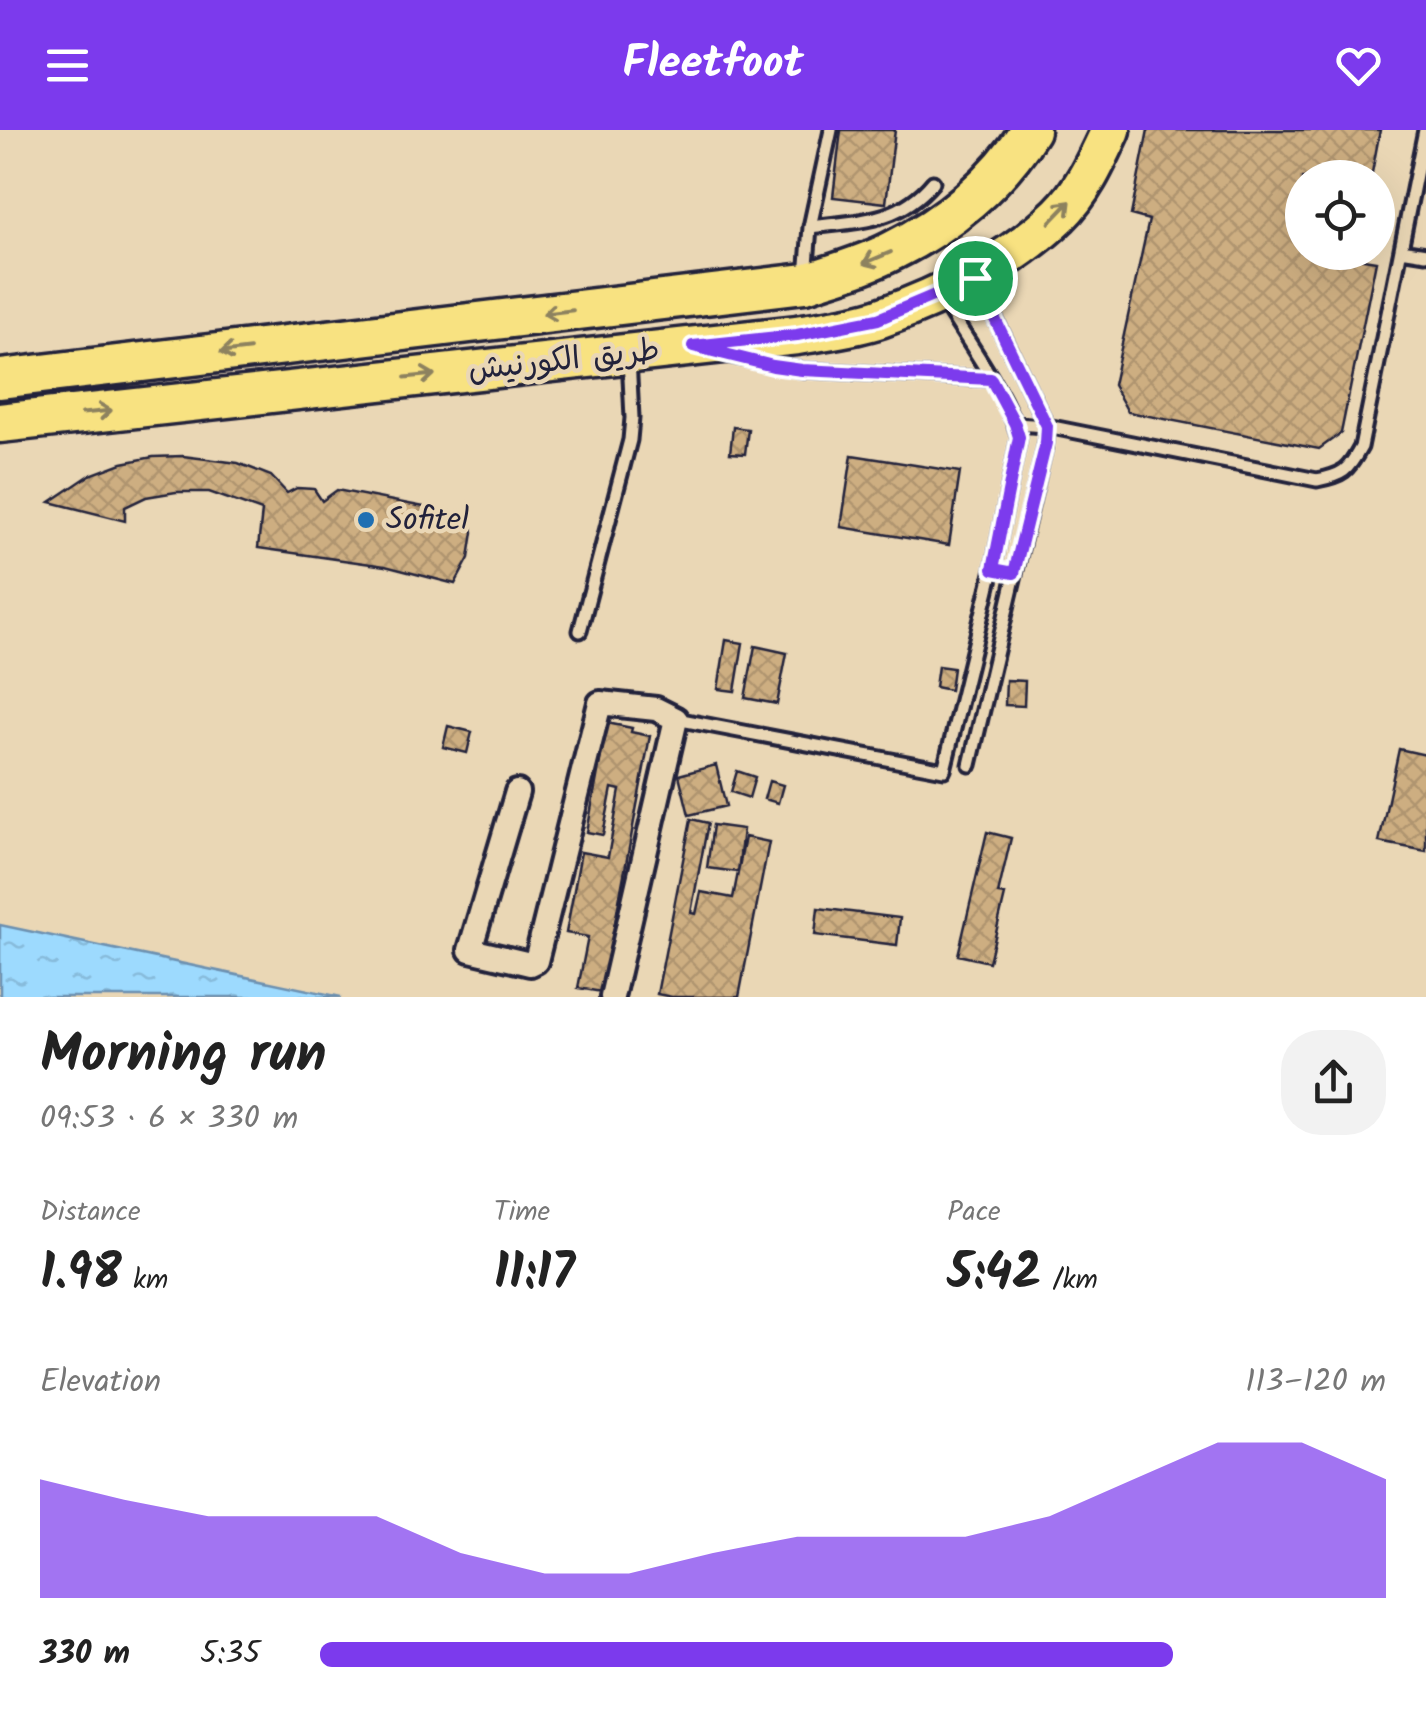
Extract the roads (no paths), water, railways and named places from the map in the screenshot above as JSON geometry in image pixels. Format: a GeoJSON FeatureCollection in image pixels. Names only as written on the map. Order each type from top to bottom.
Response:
{"type":"FeatureCollection","features":[{"type":"Feature","properties":{"kind":"main road","name":"طريق الكورنيش"},"geometry":{"type":"LineString","coordinates":[[0,378],[805,282],[893,251],[934,226],[994,176],[1030,130]]}},
{"type":"Feature","properties":{"kind":"main road","name":"طريق الكورنيش"},"geometry":{"type":"LineString","coordinates":[[0,422],[797,335],[878,319],[975,278],[1060,214],[1085,183],[1111,130]]}},
{"type":"Feature","properties":{"kind":"street"},"geometry":{"type":"LineString","coordinates":[[518,792],[470,950],[530,964],[536,961],[600,702],[656,709],[676,719],[612,997]]}},
{"type":"Feature","properties":{"kind":"lane"},"geometry":{"type":"LineString","coordinates":[[805,282],[810,227],[831,130]]}},
{"type":"Feature","properties":{"kind":"lane"},"geometry":{"type":"LineString","coordinates":[[1015,424],[1047,426],[1316,480],[1338,476],[1351,466],[1360,447],[1425,130]]}},
{"type":"Feature","properties":{"kind":"lane"},"geometry":{"type":"LineString","coordinates":[[810,227],[882,218],[919,198],[933,182]]}},
{"type":"Feature","properties":{"kind":"lane"},"geometry":{"type":"LineString","coordinates":[[1400,250],[1426,254]]}},
{"type":"Feature","properties":{"kind":"lane"},"geometry":{"type":"LineString","coordinates":[[970,765],[1047,426],[975,278]]}},
{"type":"Feature","properties":{"kind":"lane"},"geometry":{"type":"LineString","coordinates":[[676,719],[944,770],[993,569],[1019,437],[991,379],[938,293]]}},
{"type":"Feature","properties":{"kind":"lane"},"geometry":{"type":"LineString","coordinates":[[693,346],[802,370],[991,379]]}},
{"type":"Feature","properties":{"kind":"lane"},"geometry":{"type":"LineString","coordinates":[[580,632],[630,440],[628,354]]}},
{"type":"Feature","properties":{"kind":"lane"},"geometry":{"type":"LineString","coordinates":[[993,569],[1014,573]]}},
{"type":"Feature","properties":{"kind":"water"},"geometry":{"type":"Polygon","coordinates":[[[0,925],[341,997],[0,997],[0,925]]]}},
{"type":"Feature","properties":{"kind":"place","name":"Sofitel"},"geometry":{"type":"Point","coordinates":[366,520]}}]}
